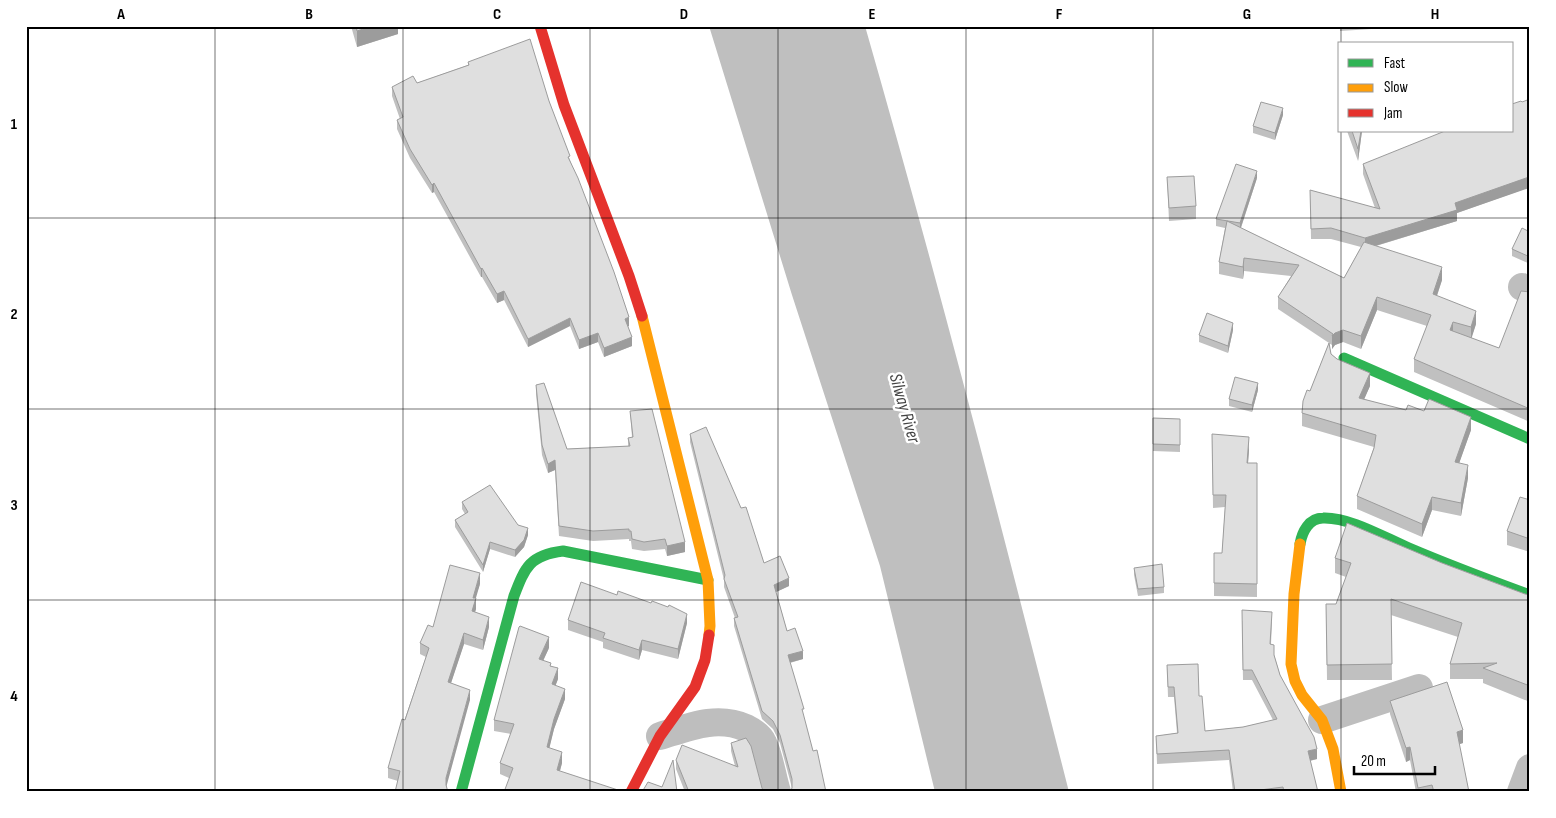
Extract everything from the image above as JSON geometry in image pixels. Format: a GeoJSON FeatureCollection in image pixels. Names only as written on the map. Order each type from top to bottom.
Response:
{"type":"FeatureCollection","features":[{"type":"Feature","properties":{"kind":"street"},"geometry":{"type":"LineString","coordinates":[[540,26],[564,105],[629,276],[647,331],[708,580],[710,626],[706,660],[695,687],[660,736],[631,792]]}},
{"type":"Feature","properties":{"kind":"street"},"geometry":{"type":"LineString","coordinates":[[1344,358],[1530,439]]}},
{"type":"Feature","properties":{"kind":"street"},"geometry":{"type":"LineString","coordinates":[[1342,792],[1333,749],[1322,720],[1302,695],[1295,680],[1291,664],[1294,601],[1300,541],[1303,531],[1309,524],[1323,518],[1347,523],[1530,595]]}},
{"type":"Feature","properties":{"kind":"street"},"geometry":{"type":"LineString","coordinates":[[461,792],[514,596],[523,574],[533,560],[545,553],[563,551],[708,580]]}},
{"type":"Feature","properties":{"kind":"street"},"geometry":{"type":"LineString","coordinates":[[1322,720],[1419,688]]}},
{"type":"Feature","properties":{"kind":"street"},"geometry":{"type":"LineString","coordinates":[[660,736],[698,724],[719,722],[740,726],[755,732],[763,742],[777,792]]}},
{"type":"Feature","properties":{"kind":"street"},"geometry":{"type":"LineString","coordinates":[[1521,792],[1530,768]]}},
{"type":"Feature","properties":{"kind":"water","name":"Silway River"},"geometry":{"type":"Polygon","coordinates":[[[709,26],[865,26],[970,408],[1069,792],[935,792],[880,566],[792,295],[709,26]]]}},
{"type":"Feature","properties":{"kind":"building"},"geometry":{"type":"Polygon","coordinates":[[[356,26],[372,26],[357,31],[356,26]]]}},
{"type":"Feature","properties":{"kind":"building"},"geometry":{"type":"Polygon","coordinates":[[[530,39],[549,101],[570,156],[568,157],[614,272],[629,317],[625,319],[632,337],[604,348],[598,333],[579,340],[570,318],[528,339],[504,291],[497,294],[481,269],[434,183],[432,185],[410,149],[397,120],[403,117],[392,87],[413,76],[417,83],[469,65],[468,62],[530,39]]]}},
{"type":"Feature","properties":{"kind":"building"},"geometry":{"type":"Polygon","coordinates":[[[1530,99],[1529,177],[1455,203],[1457,210],[1365,238],[1331,228],[1311,229],[1310,190],[1380,209],[1363,164],[1443,132],[1514,132],[1514,103],[1530,99]]]}},
{"type":"Feature","properties":{"kind":"building"},"geometry":{"type":"Polygon","coordinates":[[[1261,102],[1283,108],[1275,133],[1253,126],[1261,102]]]}},
{"type":"Feature","properties":{"kind":"building"},"geometry":{"type":"Polygon","coordinates":[[[1352,132],[1361,132],[1358,149],[1352,132]]]}},
{"type":"Feature","properties":{"kind":"building"},"geometry":{"type":"Polygon","coordinates":[[[1236,164],[1257,171],[1240,223],[1216,219],[1236,164]]]}},
{"type":"Feature","properties":{"kind":"building"},"geometry":{"type":"Polygon","coordinates":[[[1194,176],[1196,206],[1169,208],[1167,177],[1194,176]]]}},
{"type":"Feature","properties":{"kind":"building"},"geometry":{"type":"Polygon","coordinates":[[[1227,221],[1344,278],[1364,242],[1442,267],[1433,294],[1476,311],[1471,327],[1453,322],[1450,330],[1499,348],[1521,291],[1530,292],[1530,409],[1414,359],[1431,315],[1377,297],[1361,336],[1343,330],[1332,336],[1333,334],[1278,297],[1299,265],[1244,258],[1243,267],[1219,262],[1227,221]]]}},
{"type":"Feature","properties":{"kind":"building"},"geometry":{"type":"Polygon","coordinates":[[[1522,228],[1530,232],[1530,257],[1512,249],[1522,228]]]}},
{"type":"Feature","properties":{"kind":"building"},"geometry":{"type":"Polygon","coordinates":[[[1207,313],[1233,323],[1228,346],[1199,335],[1207,313]]]}},
{"type":"Feature","properties":{"kind":"building"},"geometry":{"type":"Polygon","coordinates":[[[1329,343],[1331,354],[1337,359],[1370,373],[1359,398],[1406,410],[1408,405],[1424,411],[1429,399],[1471,417],[1455,462],[1468,465],[1461,503],[1432,497],[1422,524],[1357,496],[1374,448],[1376,435],[1302,413],[1303,401],[1307,390],[1310,391],[1329,343]]]}},
{"type":"Feature","properties":{"kind":"building"},"geometry":{"type":"Polygon","coordinates":[[[1235,377],[1258,383],[1252,405],[1229,399],[1235,377]]]}},
{"type":"Feature","properties":{"kind":"building"},"geometry":{"type":"Polygon","coordinates":[[[544,383],[567,449],[630,446],[628,438],[633,437],[630,411],[652,409],[685,542],[667,546],[665,539],[644,542],[632,539],[629,529],[593,531],[559,526],[555,460],[548,464],[542,445],[536,385],[544,383]]]}},
{"type":"Feature","properties":{"kind":"building"},"geometry":{"type":"Polygon","coordinates":[[[1153,418],[1180,419],[1180,445],[1153,444],[1153,418]]]}},
{"type":"Feature","properties":{"kind":"building"},"geometry":{"type":"Polygon","coordinates":[[[706,427],[741,508],[746,507],[764,563],[780,556],[789,578],[774,585],[787,631],[795,628],[803,651],[788,655],[804,709],[802,709],[813,751],[817,750],[826,792],[790,792],[792,779],[780,735],[773,721],[762,711],[734,618],[738,617],[724,579],[725,575],[690,434],[706,427]]]}},
{"type":"Feature","properties":{"kind":"building"},"geometry":{"type":"Polygon","coordinates":[[[1212,434],[1249,437],[1247,463],[1257,463],[1257,584],[1214,583],[1214,553],[1222,553],[1226,495],[1213,495],[1212,434]]]}},
{"type":"Feature","properties":{"kind":"building"},"geometry":{"type":"Polygon","coordinates":[[[490,485],[518,525],[528,528],[524,540],[515,550],[490,542],[483,565],[455,520],[468,512],[462,502],[490,485]]]}},
{"type":"Feature","properties":{"kind":"building"},"geometry":{"type":"Polygon","coordinates":[[[1520,497],[1530,500],[1530,539],[1507,531],[1520,497]]]}},
{"type":"Feature","properties":{"kind":"building"},"geometry":{"type":"Polygon","coordinates":[[[1347,523],[1442,563],[1530,595],[1530,686],[1483,668],[1497,663],[1450,664],[1462,623],[1391,599],[1392,664],[1327,665],[1326,604],[1336,604],[1351,563],[1335,558],[1347,523]]]}},
{"type":"Feature","properties":{"kind":"building"},"geometry":{"type":"Polygon","coordinates":[[[1162,564],[1164,587],[1138,589],[1134,568],[1162,564]]]}},
{"type":"Feature","properties":{"kind":"building"},"geometry":{"type":"Polygon","coordinates":[[[450,565],[480,573],[473,598],[476,598],[472,611],[489,617],[483,640],[464,633],[448,682],[470,690],[446,778],[448,792],[395,792],[400,771],[388,768],[402,719],[405,720],[429,648],[420,643],[428,625],[433,627],[450,565]]]}},
{"type":"Feature","properties":{"kind":"building"},"geometry":{"type":"Polygon","coordinates":[[[581,582],[617,595],[618,591],[651,603],[652,601],[668,607],[669,605],[687,614],[678,649],[642,640],[639,650],[603,638],[605,633],[568,620],[581,582]]]}},
{"type":"Feature","properties":{"kind":"building"},"geometry":{"type":"Polygon","coordinates":[[[1242,610],[1272,612],[1270,644],[1274,645],[1274,655],[1280,675],[1314,737],[1317,749],[1308,751],[1318,792],[1284,792],[1283,787],[1235,792],[1229,750],[1157,754],[1156,736],[1178,733],[1174,687],[1168,687],[1167,665],[1198,664],[1199,696],[1202,696],[1205,731],[1243,727],[1277,719],[1252,670],[1243,670],[1242,610]]]}},
{"type":"Feature","properties":{"kind":"building"},"geometry":{"type":"Polygon","coordinates":[[[520,626],[549,637],[539,659],[551,663],[550,666],[558,668],[552,684],[565,689],[554,719],[547,747],[562,752],[557,770],[620,792],[504,792],[513,768],[500,763],[514,724],[494,720],[520,626]]]}},
{"type":"Feature","properties":{"kind":"building"},"geometry":{"type":"Polygon","coordinates":[[[1447,682],[1463,730],[1457,732],[1469,792],[1434,792],[1432,785],[1418,788],[1410,747],[1406,748],[1390,701],[1447,682]]]}},
{"type":"Feature","properties":{"kind":"building"},"geometry":{"type":"Polygon","coordinates":[[[746,738],[751,746],[764,792],[689,792],[676,760],[682,745],[738,767],[731,743],[746,738]]]}},
{"type":"Feature","properties":{"kind":"building"},"geometry":{"type":"Polygon","coordinates":[[[673,760],[677,792],[642,792],[648,782],[662,787],[673,760]]]}},
{"type":"Feature","properties":{"kind":"traffic: fast"},"geometry":{"type":"LineString","coordinates":[[1344,358],[1530,439]]}},
{"type":"Feature","properties":{"kind":"traffic: fast"},"geometry":{"type":"LineString","coordinates":[[1300,544],[1304,530],[1314,520],[1323,518],[1344,521],[1356,524],[1409,548],[1530,595]]}},
{"type":"Feature","properties":{"kind":"traffic: fast"},"geometry":{"type":"LineString","coordinates":[[461,792],[514,596],[530,564],[543,556],[563,551],[708,580]]}},
{"type":"Feature","properties":{"kind":"traffic: slow"},"geometry":{"type":"LineString","coordinates":[[642,316],[708,580],[709,635]]}},
{"type":"Feature","properties":{"kind":"traffic: slow"},"geometry":{"type":"LineString","coordinates":[[1300,544],[1294,594],[1291,664],[1295,681],[1302,695],[1322,720],[1333,749],[1341,792]]}},
{"type":"Feature","properties":{"kind":"traffic: jam"},"geometry":{"type":"LineString","coordinates":[[540,26],[564,105],[629,276],[642,316]]}},
{"type":"Feature","properties":{"kind":"traffic: jam"},"geometry":{"type":"LineString","coordinates":[[631,792],[660,736],[695,687],[705,660],[709,635]]}}]}
